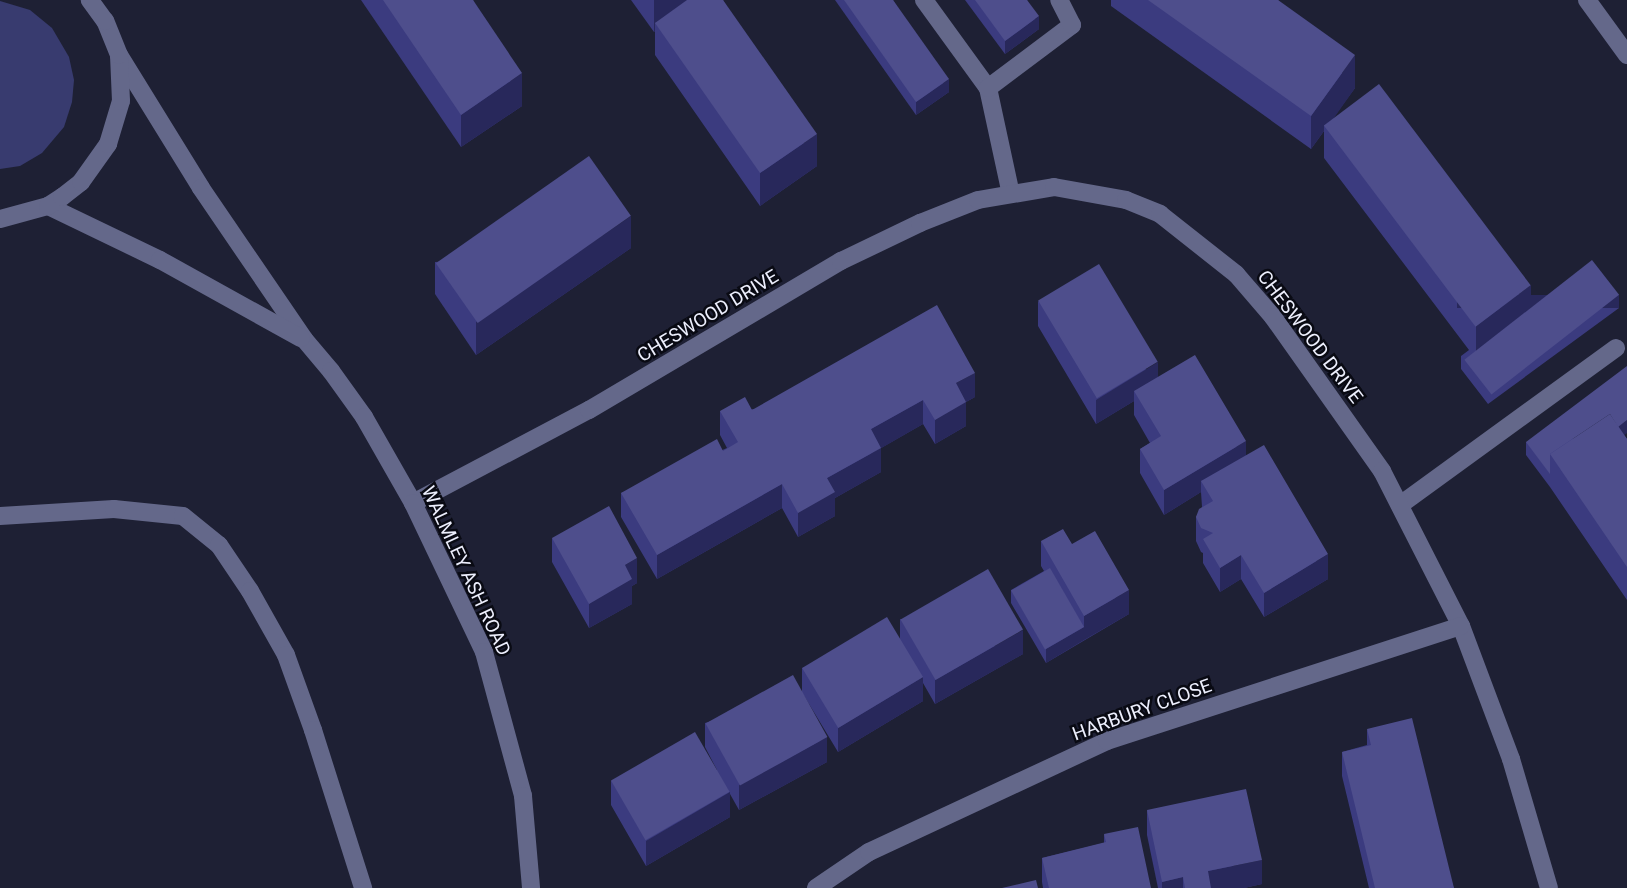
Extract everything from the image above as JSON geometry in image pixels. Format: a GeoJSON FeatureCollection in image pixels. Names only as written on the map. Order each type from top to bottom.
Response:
{"type":"FeatureCollection","features":[{"type":"Feature","properties":{"kind":"street"},"geometry":{"type":"LineString","coordinates":[[0,219],[48,206],[81,181],[108,144],[121,101],[119,55],[105,21],[90,0]]}},
{"type":"Feature","properties":{"kind":"street"},"geometry":{"type":"LineString","coordinates":[[924,0],[988,88],[1011,194]]}},
{"type":"Feature","properties":{"kind":"street"},"geometry":{"type":"LineString","coordinates":[[988,88],[1072,25],[1059,0]]}},
{"type":"Feature","properties":{"kind":"street"},"geometry":{"type":"LineString","coordinates":[[1587,0],[1627,55]]}},
{"type":"Feature","properties":{"kind":"street","name":"WALMLEY ASH ROAD"},"geometry":{"type":"LineString","coordinates":[[119,55],[201,188],[304,340],[331,370],[364,417],[413,503],[484,652],[523,796],[531,888]]}},
{"type":"Feature","properties":{"kind":"street","name":"CHESWOOD DRIVE"},"geometry":{"type":"LineString","coordinates":[[413,503],[589,410],[841,261],[919,223],[978,200],[1054,187],[1090,191],[1126,200],[1160,214],[1193,237],[1236,274],[1273,317],[1382,471],[1461,626],[1511,759],[1549,888]]}},
{"type":"Feature","properties":{"kind":"street","name":"WALMLEY ASH ROAD"},"geometry":{"type":"LineString","coordinates":[[48,206],[160,260],[304,340]]}},
{"type":"Feature","properties":{"kind":"street"},"geometry":{"type":"LineString","coordinates":[[1400,505],[1616,348]]}},
{"type":"Feature","properties":{"kind":"street"},"geometry":{"type":"LineString","coordinates":[[0,516],[114,509],[183,516],[219,545],[250,591],[286,655],[363,888]]}},
{"type":"Feature","properties":{"kind":"street","name":"HARBURY CLOSE"},"geometry":{"type":"LineString","coordinates":[[816,888],[869,852],[1107,741],[1461,626]]}},
{"type":"Feature","properties":{"kind":"shaded area"},"geometry":{"type":"Polygon","coordinates":[[[0,1],[30,10],[52,28],[69,57],[74,80],[72,102],[64,127],[42,153],[20,166],[0,169],[0,1]]]}},
{"type":"Feature","properties":{"kind":"building"},"geometry":{"type":"Polygon","coordinates":[[[383,0],[473,0],[522,73],[461,115],[383,0]]]}},
{"type":"Feature","properties":{"kind":"building"},"geometry":{"type":"Polygon","coordinates":[[[687,0],[723,0],[817,134],[760,173],[655,23],[687,0]]]}},
{"type":"Feature","properties":{"kind":"building"},"geometry":{"type":"Polygon","coordinates":[[[844,0],[893,0],[949,79],[916,102],[844,0]]]}},
{"type":"Feature","properties":{"kind":"building"},"geometry":{"type":"Polygon","coordinates":[[[975,0],[1027,0],[1039,16],[1005,41],[975,0]]]}},
{"type":"Feature","properties":{"kind":"building"},"geometry":{"type":"Polygon","coordinates":[[[1148,0],[1278,0],[1355,55],[1311,116],[1148,0]]]}},
{"type":"Feature","properties":{"kind":"building"},"geometry":{"type":"Polygon","coordinates":[[[1379,84],[1531,285],[1476,327],[1324,126],[1379,84]]]}},
{"type":"Feature","properties":{"kind":"building"},"geometry":{"type":"Polygon","coordinates":[[[589,156],[631,216],[478,323],[436,263],[589,156]]]}},
{"type":"Feature","properties":{"kind":"building"},"geometry":{"type":"Polygon","coordinates":[[[1592,260],[1619,295],[1491,394],[1464,360],[1592,260]]]}},
{"type":"Feature","properties":{"kind":"building"},"geometry":{"type":"Polygon","coordinates":[[[1099,264],[1158,362],[1097,398],[1038,301],[1099,264]]]}},
{"type":"Feature","properties":{"kind":"building"},"geometry":{"type":"Polygon","coordinates":[[[937,305],[975,373],[956,383],[966,402],[935,420],[923,400],[871,429],[881,448],[827,478],[835,492],[798,513],[782,484],[657,555],[621,493],[717,439],[723,451],[738,442],[720,411],[745,397],[752,410],[937,305]]]}},
{"type":"Feature","properties":{"kind":"building"},"geometry":{"type":"Polygon","coordinates":[[[1195,355],[1246,441],[1164,490],[1140,449],[1161,436],[1134,391],[1195,355]]]}},
{"type":"Feature","properties":{"kind":"building"},"geometry":{"type":"Polygon","coordinates":[[[1627,366],[1627,420],[1618,427],[1610,414],[1550,454],[1550,474],[1526,442],[1627,366]]]}},
{"type":"Feature","properties":{"kind":"building"},"geometry":{"type":"Polygon","coordinates":[[[1610,414],[1627,439],[1627,567],[1550,454],[1610,414]]]}},
{"type":"Feature","properties":{"kind":"building"},"geometry":{"type":"Polygon","coordinates":[[[1264,445],[1328,554],[1264,593],[1241,555],[1220,568],[1203,539],[1213,533],[1201,528],[1196,517],[1199,509],[1213,501],[1201,481],[1264,445]]]}},
{"type":"Feature","properties":{"kind":"building"},"geometry":{"type":"Polygon","coordinates":[[[609,506],[637,558],[625,565],[632,579],[589,604],[552,538],[609,506]]]}},
{"type":"Feature","properties":{"kind":"building"},"geometry":{"type":"Polygon","coordinates":[[[1063,529],[1072,544],[1095,531],[1129,590],[1084,616],[1041,541],[1063,529]]]}},
{"type":"Feature","properties":{"kind":"building"},"geometry":{"type":"Polygon","coordinates":[[[1050,568],[1084,627],[1045,649],[1011,590],[1050,568]]]}},
{"type":"Feature","properties":{"kind":"building"},"geometry":{"type":"Polygon","coordinates":[[[988,569],[1023,630],[936,680],[901,620],[988,569]]]}},
{"type":"Feature","properties":{"kind":"building"},"geometry":{"type":"Polygon","coordinates":[[[887,617],[923,677],[838,728],[802,668],[887,617]]]}},
{"type":"Feature","properties":{"kind":"building"},"geometry":{"type":"Polygon","coordinates":[[[793,675],[827,737],[740,786],[706,723],[793,675]]]}},
{"type":"Feature","properties":{"kind":"building"},"geometry":{"type":"Polygon","coordinates":[[[1412,718],[1454,888],[1375,888],[1342,752],[1371,745],[1367,729],[1412,718]]]}},
{"type":"Feature","properties":{"kind":"building"},"geometry":{"type":"Polygon","coordinates":[[[695,732],[730,792],[645,840],[611,780],[695,732]]]}},
{"type":"Feature","properties":{"kind":"building"},"geometry":{"type":"Polygon","coordinates":[[[1246,789],[1262,860],[1208,871],[1211,888],[1185,888],[1183,877],[1162,882],[1147,810],[1246,789]]]}},
{"type":"Feature","properties":{"kind":"building"},"geometry":{"type":"Polygon","coordinates":[[[1138,827],[1151,888],[1049,888],[1042,858],[1106,842],[1104,834],[1138,827]]]}},
{"type":"Feature","properties":{"kind":"building"},"geometry":{"type":"Polygon","coordinates":[[[1036,880],[1038,888],[1002,888],[1036,880]]]}}]}
